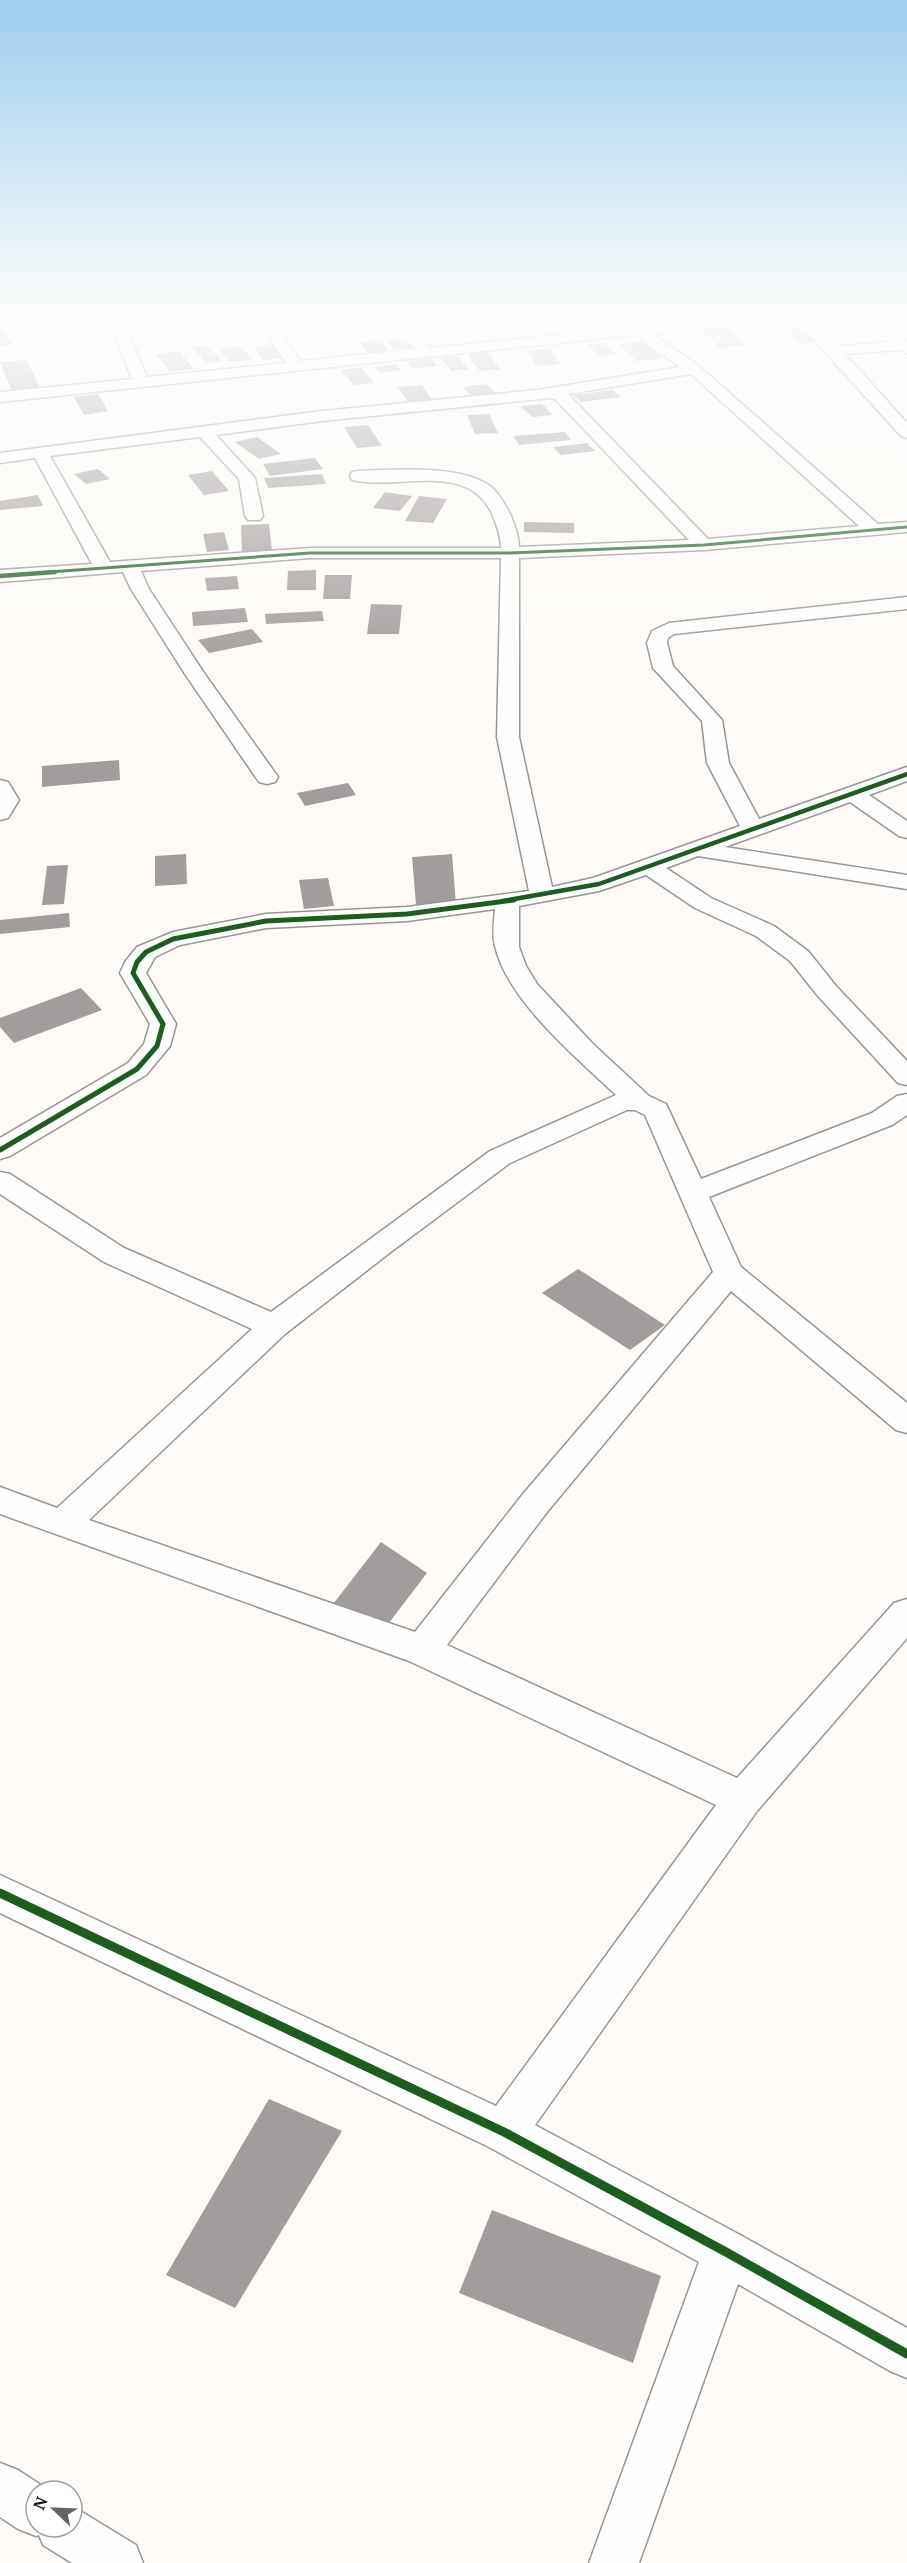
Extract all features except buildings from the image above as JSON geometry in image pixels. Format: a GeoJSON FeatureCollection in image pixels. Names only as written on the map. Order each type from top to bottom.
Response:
{"type":"FeatureCollection","features":[{"type":"Feature","properties":{"kind":"street"},"geometry":{"type":"LineString","coordinates":[[0,458],[160,438]]}},
{"type":"Feature","properties":{"kind":"street"},"geometry":{"type":"LineString","coordinates":[[209,438],[247,478],[254,516]]}},
{"type":"Feature","properties":{"kind":"street"},"geometry":{"type":"LineString","coordinates":[[601,438],[704,545]]}},
{"type":"Feature","properties":{"kind":"street"},"geometry":{"type":"LineString","coordinates":[[771,438],[873,529]]}},
{"type":"Feature","properties":{"kind":"street"},"geometry":{"type":"LineString","coordinates":[[40,453],[104,569]]}},
{"type":"Feature","properties":{"kind":"street"},"geometry":{"type":"LineString","coordinates":[[358,476],[434,476],[465,482],[482,489],[502,513],[510,538],[507,737],[542,896]]}},
{"type":"Feature","properties":{"kind":"street"},"geometry":{"type":"LineString","coordinates":[[0,576],[310,553],[510,553],[704,545],[907,527]]}},
{"type":"Feature","properties":{"kind":"street"},"geometry":{"type":"LineString","coordinates":[[129,567],[140,589],[195,674],[267,777]]}},
{"type":"Feature","properties":{"kind":"street"},"geometry":{"type":"LineString","coordinates":[[753,830],[718,763],[712,720],[663,669],[657,644],[659,635],[669,629],[907,603]]}},
{"type":"Feature","properties":{"kind":"street"},"geometry":{"type":"LineString","coordinates":[[0,1150],[137,1069],[157,1046],[163,1024],[133,974],[137,962],[146,952],[173,939],[266,921],[407,914],[542,896],[599,884],[907,774]]}},
{"type":"Feature","properties":{"kind":"street"},"geometry":{"type":"LineString","coordinates":[[0,787],[8,800],[0,813]]}},
{"type":"Feature","properties":{"kind":"street"},"geometry":{"type":"LineString","coordinates":[[853,794],[907,831]]}},
{"type":"Feature","properties":{"kind":"street"},"geometry":{"type":"LineString","coordinates":[[698,850],[907,882]]}},
{"type":"Feature","properties":{"kind":"street"},"geometry":{"type":"LineString","coordinates":[[649,867],[703,903],[765,931],[800,956],[827,991],[907,1077]]}},
{"type":"Feature","properties":{"kind":"street"},"geometry":{"type":"LineString","coordinates":[[507,901],[507,947],[521,978],[539,1004],[639,1102],[656,1110],[729,1273],[907,1421]]}},
{"type":"Feature","properties":{"kind":"street"},"geometry":{"type":"LineString","coordinates":[[62,1524],[274,1326],[501,1157],[623,1102],[639,1102]]}},
{"type":"Feature","properties":{"kind":"street"},"geometry":{"type":"LineString","coordinates":[[694,1192],[882,1119],[907,1102]]}},
{"type":"Feature","properties":{"kind":"street"},"geometry":{"type":"LineString","coordinates":[[0,1181],[114,1255],[274,1326]]}},
{"type":"Feature","properties":{"kind":"street"},"geometry":{"type":"LineString","coordinates":[[422,1650],[535,1503],[729,1273]]}},
{"type":"Feature","properties":{"kind":"street"},"geometry":{"type":"LineString","coordinates":[[0,1500],[62,1524],[422,1650],[743,1799]]}},
{"type":"Feature","properties":{"kind":"street"},"geometry":{"type":"LineString","coordinates":[[504,2132],[743,1799],[907,1613]]}},
{"type":"Feature","properties":{"kind":"street"},"geometry":{"type":"LineString","coordinates":[[0,1893],[504,2132],[726,2252],[907,2354]]}},
{"type":"Feature","properties":{"kind":"street"},"geometry":{"type":"LineString","coordinates":[[614,2563],[726,2252]]}},
{"type":"Feature","properties":{"kind":"street"},"geometry":{"type":"LineString","coordinates":[[0,2488],[24,2503]]}},
{"type":"Feature","properties":{"kind":"street"},"geometry":{"type":"LineString","coordinates":[[80,2539],[118,2563]]}},
{"type":"Feature","properties":{"kind":"cycle path"},"geometry":{"type":"LineString","coordinates":[[0,576],[310,553],[510,553],[704,545],[907,527]]}},
{"type":"Feature","properties":{"kind":"cycle path"},"geometry":{"type":"LineString","coordinates":[[0,1150],[137,1069],[157,1046],[163,1024],[133,973],[137,962],[146,952],[173,939],[266,921],[407,914],[542,896],[599,884],[907,774]]}},
{"type":"Feature","properties":{"kind":"cycle path"},"geometry":{"type":"LineString","coordinates":[[0,1893],[504,2132],[726,2252],[907,2354]]}}]}
